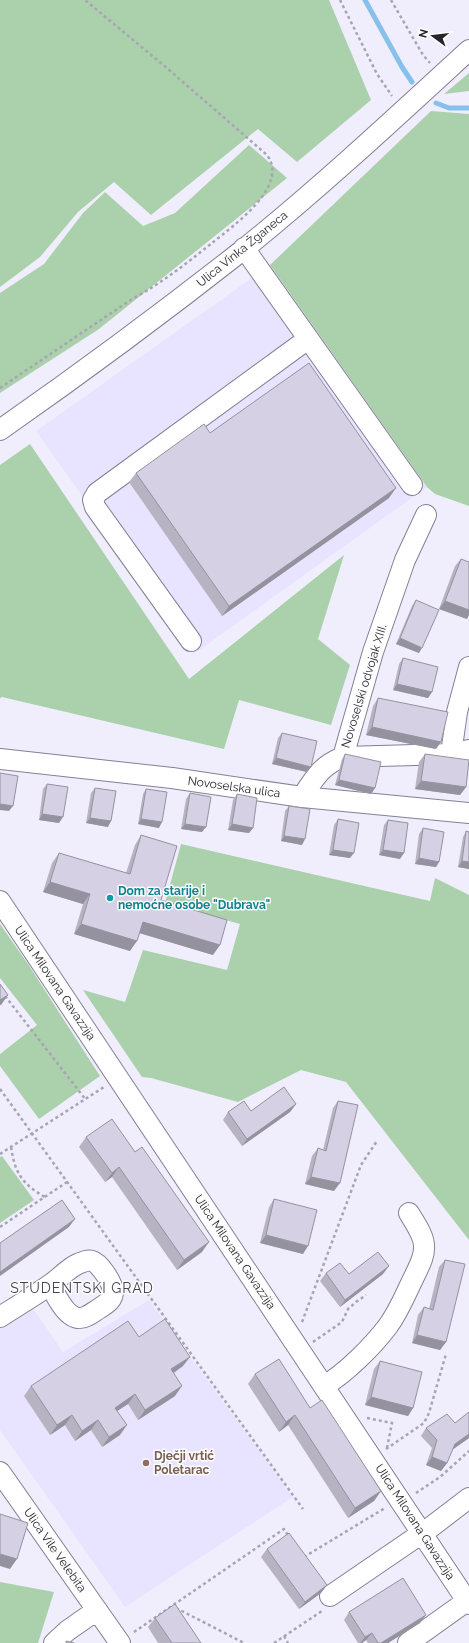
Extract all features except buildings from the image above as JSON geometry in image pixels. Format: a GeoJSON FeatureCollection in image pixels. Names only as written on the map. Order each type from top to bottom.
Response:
{"type":"FeatureCollection","features":[{"type":"Feature","properties":{"kind":"street","name":"Ulica Vinka Žganeca"},"geometry":{"type":"LineString","coordinates":[[0,430],[132,335],[244,248],[324,181],[401,101],[469,50]]}},
{"type":"Feature","properties":{"kind":"street"},"geometry":{"type":"LineString","coordinates":[[244,248],[412,485]]}},
{"type":"Feature","properties":{"kind":"street"},"geometry":{"type":"LineString","coordinates":[[192,641],[95,507],[93,500],[97,493],[308,339]]}},
{"type":"Feature","properties":{"kind":"street","name":"Novoselski odvojak XIII."},"geometry":{"type":"LineString","coordinates":[[426,515],[405,560],[373,652],[343,757],[460,752]]}},
{"type":"Feature","properties":{"kind":"street"},"geometry":{"type":"LineString","coordinates":[[460,752],[457,712],[469,667]]}},
{"type":"Feature","properties":{"kind":"street"},"geometry":{"type":"LineString","coordinates":[[302,797],[321,768],[343,757]]}},
{"type":"Feature","properties":{"kind":"street","name":"Novoselska ulica"},"geometry":{"type":"LineString","coordinates":[[0,759],[172,778],[302,797],[469,813]]}},
{"type":"Feature","properties":{"kind":"street","name":"Ulica Milovana Gavazzija"},"geometry":{"type":"LineString","coordinates":[[0,901],[468,1602]]}},
{"type":"Feature","properties":{"kind":"street"},"geometry":{"type":"LineString","coordinates":[[324,1386],[332,1382],[367,1350],[389,1325],[405,1296],[422,1259],[424,1245],[423,1238],[409,1213]]}},
{"type":"Feature","properties":{"kind":"street"},"geometry":{"type":"LineString","coordinates":[[0,1317],[50,1285]]}},
{"type":"Feature","properties":{"kind":"street","name":"Ulica Vile Velebita"},"geometry":{"type":"LineString","coordinates":[[0,1472],[6,1495],[97,1610],[127,1638]]}},
{"type":"Feature","properties":{"kind":"street"},"geometry":{"type":"LineString","coordinates":[[330,1596],[469,1498]]}},
{"type":"Feature","properties":{"kind":"street"},"geometry":{"type":"LineString","coordinates":[[408,1643],[468,1602]]}},
{"type":"Feature","properties":{"kind":"street"},"geometry":{"type":"LineString","coordinates":[[54,1643],[67,1631],[97,1610]]}},
{"type":"Feature","properties":{"kind":"path"},"geometry":{"type":"LineString","coordinates":[[0,388],[126,303],[156,286],[173,274],[248,213],[264,193],[271,176],[271,160],[267,155],[168,69],[85,0]]}},
{"type":"Feature","properties":{"kind":"path"},"geometry":{"type":"LineString","coordinates":[[340,0],[377,74],[401,101]]}},
{"type":"Feature","properties":{"kind":"path"},"geometry":{"type":"LineString","coordinates":[[391,0],[435,74]]}},
{"type":"Feature","properties":{"kind":"path"},"geometry":{"type":"LineString","coordinates":[[5,995],[86,1100]]}},
{"type":"Feature","properties":{"kind":"path"},"geometry":{"type":"LineString","coordinates":[[0,1154],[118,1078]]}},
{"type":"Feature","properties":{"kind":"path"},"geometry":{"type":"LineString","coordinates":[[0,1089],[303,1509]]}},
{"type":"Feature","properties":{"kind":"path"},"geometry":{"type":"LineString","coordinates":[[300,1326],[361,1165],[377,1141]]}},
{"type":"Feature","properties":{"kind":"path"},"geometry":{"type":"LineString","coordinates":[[12,1147],[13,1163],[24,1181],[32,1190],[45,1197]]}},
{"type":"Feature","properties":{"kind":"path"},"geometry":{"type":"LineString","coordinates":[[0,1227],[68,1182]]}},
{"type":"Feature","properties":{"kind":"path"},"geometry":{"type":"LineString","coordinates":[[308,1345],[342,1322],[348,1309],[366,1295]]}},
{"type":"Feature","properties":{"kind":"path"},"geometry":{"type":"LineString","coordinates":[[381,1453],[424,1423],[429,1413],[446,1354]]}},
{"type":"Feature","properties":{"kind":"path"},"geometry":{"type":"LineString","coordinates":[[362,1417],[392,1423],[387,1449]]}},
{"type":"Feature","properties":{"kind":"path"},"geometry":{"type":"LineString","coordinates":[[410,1497],[440,1477],[469,1451]]}},
{"type":"Feature","properties":{"kind":"path"},"geometry":{"type":"LineString","coordinates":[[299,1552],[303,1558],[387,1506]]}},
{"type":"Feature","properties":{"kind":"path"},"geometry":{"type":"LineString","coordinates":[[127,1638],[284,1529],[291,1541]]}},
{"type":"Feature","properties":{"kind":"path"},"geometry":{"type":"LineString","coordinates":[[172,1606],[244,1643]]}},
{"type":"Feature","properties":{"kind":"path"},"geometry":{"type":"LineString","coordinates":[[284,1636],[288,1643]]}},
{"type":"Feature","properties":{"kind":"shaded area"},"geometry":{"type":"Polygon","coordinates":[[[270,265],[427,487],[194,654],[36,431],[270,265]]]}},
{"type":"Feature","properties":{"kind":"shaded area","name":"Dječji vrtić Poletarac"},"geometry":{"type":"Polygon","coordinates":[[[149,1300],[293,1497],[125,1607],[0,1430],[0,1329],[32,1307],[63,1352],[149,1300]]]}},
{"type":"Feature","properties":{"kind":"green space"},"geometry":{"type":"Polygon","coordinates":[[[0,0],[329,0],[371,100],[297,162],[258,129],[151,215],[114,182],[78,212],[40,257],[0,287],[0,0]]]}},
{"type":"Feature","properties":{"kind":"green space"},"geometry":{"type":"Polygon","coordinates":[[[469,73],[469,91],[444,94],[469,73]]]}},
{"type":"Feature","properties":{"kind":"green space"},"geometry":{"type":"Polygon","coordinates":[[[431,111],[469,114],[469,506],[435,494],[427,487],[270,265],[431,111]]]}},
{"type":"Feature","properties":{"kind":"green space"},"geometry":{"type":"Polygon","coordinates":[[[249,145],[287,178],[99,329],[0,393],[0,293],[44,264],[83,213],[105,192],[143,226],[175,213],[249,145]]]}},
{"type":"Feature","properties":{"kind":"green space"},"geometry":{"type":"Polygon","coordinates":[[[30,444],[189,679],[344,555],[318,639],[350,665],[331,725],[239,700],[224,749],[2,697],[0,698],[0,465],[30,444]]]}},
{"type":"Feature","properties":{"kind":"green space"},"geometry":{"type":"Polygon","coordinates":[[[181,844],[430,901],[435,878],[469,895],[469,1240],[346,1082],[301,1070],[238,1102],[151,1078],[142,1077],[83,990],[125,1002],[143,950],[227,970],[240,924],[165,903],[181,844]]]}},
{"type":"Feature","properties":{"kind":"green space"},"geometry":{"type":"Polygon","coordinates":[[[0,924],[28,964],[100,1076],[39,1119],[0,1066],[0,1054],[37,1025],[0,978],[0,924]]]}},
{"type":"Feature","properties":{"kind":"green space"},"geometry":{"type":"Polygon","coordinates":[[[2,1156],[34,1200],[0,1223],[0,1157],[2,1156]]]}},
{"type":"Feature","properties":{"kind":"green space"},"geometry":{"type":"Polygon","coordinates":[[[0,1582],[54,1592],[38,1643],[0,1643],[0,1582]]]}},
{"type":"Feature","properties":{"kind":"waterway"},"geometry":{"type":"LineString","coordinates":[[365,0],[402,67],[412,82]]}},
{"type":"Feature","properties":{"kind":"waterway"},"geometry":{"type":"LineString","coordinates":[[436,103],[449,108],[469,108]]}},
{"type":"Feature","properties":{"kind":"place","name":"Dom za starije i nemoćne osobe \"Dubrava\""},"geometry":{"type":"Point","coordinates":[110,898]}},
{"type":"Feature","properties":{"kind":"place","name":"Dječji vrtić Poletarac"},"geometry":{"type":"Point","coordinates":[146,1463]}},
{"type":"Feature","properties":{"kind":"district","name":"STUDENTSKI GRAD"},"geometry":{"type":"Point","coordinates":[82,1288]}}]}
